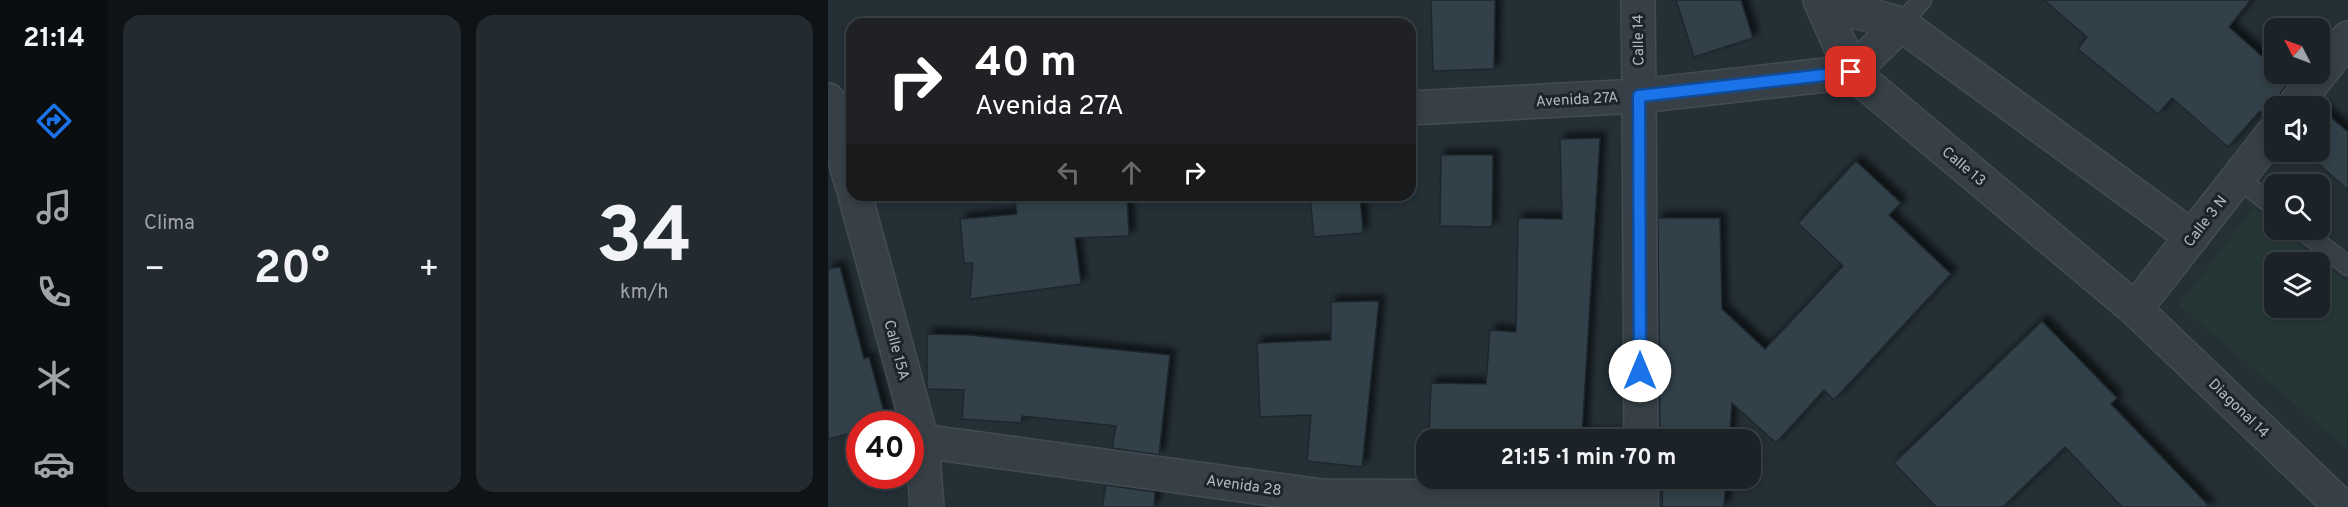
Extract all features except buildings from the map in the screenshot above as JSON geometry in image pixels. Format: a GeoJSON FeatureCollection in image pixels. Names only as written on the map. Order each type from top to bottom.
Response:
{"type":"FeatureCollection","features":[{"type":"Feature","properties":{"kind":"street","name":"Calle 14"},"geometry":{"type":"LineString","coordinates":[[1638,0],[1641,429]]}},
{"type":"Feature","properties":{"kind":"street","name":"Calle 13"},"geometry":{"type":"LineString","coordinates":[[2135,309],[1851,72],[1821,1],[1912,12],[2192,237]]}},
{"type":"Feature","properties":{"kind":"street"},"geometry":{"type":"LineString","coordinates":[[1851,72],[1912,12]]}},
{"type":"Feature","properties":{"kind":"street"},"geometry":{"type":"LineString","coordinates":[[2302,96],[2348,38]]}},
{"type":"Feature","properties":{"kind":"street","name":"Avenida 27A"},"geometry":{"type":"LineString","coordinates":[[1416,108],[1639,96],[1851,72]]}},
{"type":"Feature","properties":{"kind":"street"},"geometry":{"type":"LineString","coordinates":[[828,100],[846,164]]}},
{"type":"Feature","properties":{"kind":"street","name":"Calle 3 N"},"geometry":{"type":"LineString","coordinates":[[2135,309],[2264,145]]}},
{"type":"Feature","properties":{"kind":"street"},"geometry":{"type":"LineString","coordinates":[[828,201],[846,195]]}},
{"type":"Feature","properties":{"kind":"street","name":"Calle 15A"},"geometry":{"type":"LineString","coordinates":[[855,201],[914,411]]}},
{"type":"Feature","properties":{"kind":"street","name":"Diagonal 14"},"geometry":{"type":"LineString","coordinates":[[2135,309],[2342,507]]}},
{"type":"Feature","properties":{"kind":"street","name":"Avenida 28"},"geometry":{"type":"LineString","coordinates":[[924,441],[1322,496],[1641,495]]}},
{"type":"Feature","properties":{"kind":"street","name":"Calle 15A"},"geometry":{"type":"LineString","coordinates":[[924,467],[927,507]]}},
{"type":"Feature","properties":{"kind":"lane"},"geometry":{"type":"LineString","coordinates":[[2238,178],[2264,199]]}},
{"type":"Feature","properties":{"kind":"lane"},"geometry":{"type":"LineString","coordinates":[[2315,240],[2348,266]]}},
{"type":"Feature","properties":{"kind":"shaded area"},"geometry":{"type":"Polygon","coordinates":[[[2254,207],[2264,216],[2264,240],[2294,240],[2309,252],[2264,252],[2264,318],[2330,318],[2330,269],[2348,283],[2347,449],[2179,305],[2254,207]]]}},
{"type":"Feature","properties":{"kind":"route"},"geometry":{"type":"LineString","coordinates":[[1640,371],[1639,96],[1851,72]]}}]}
